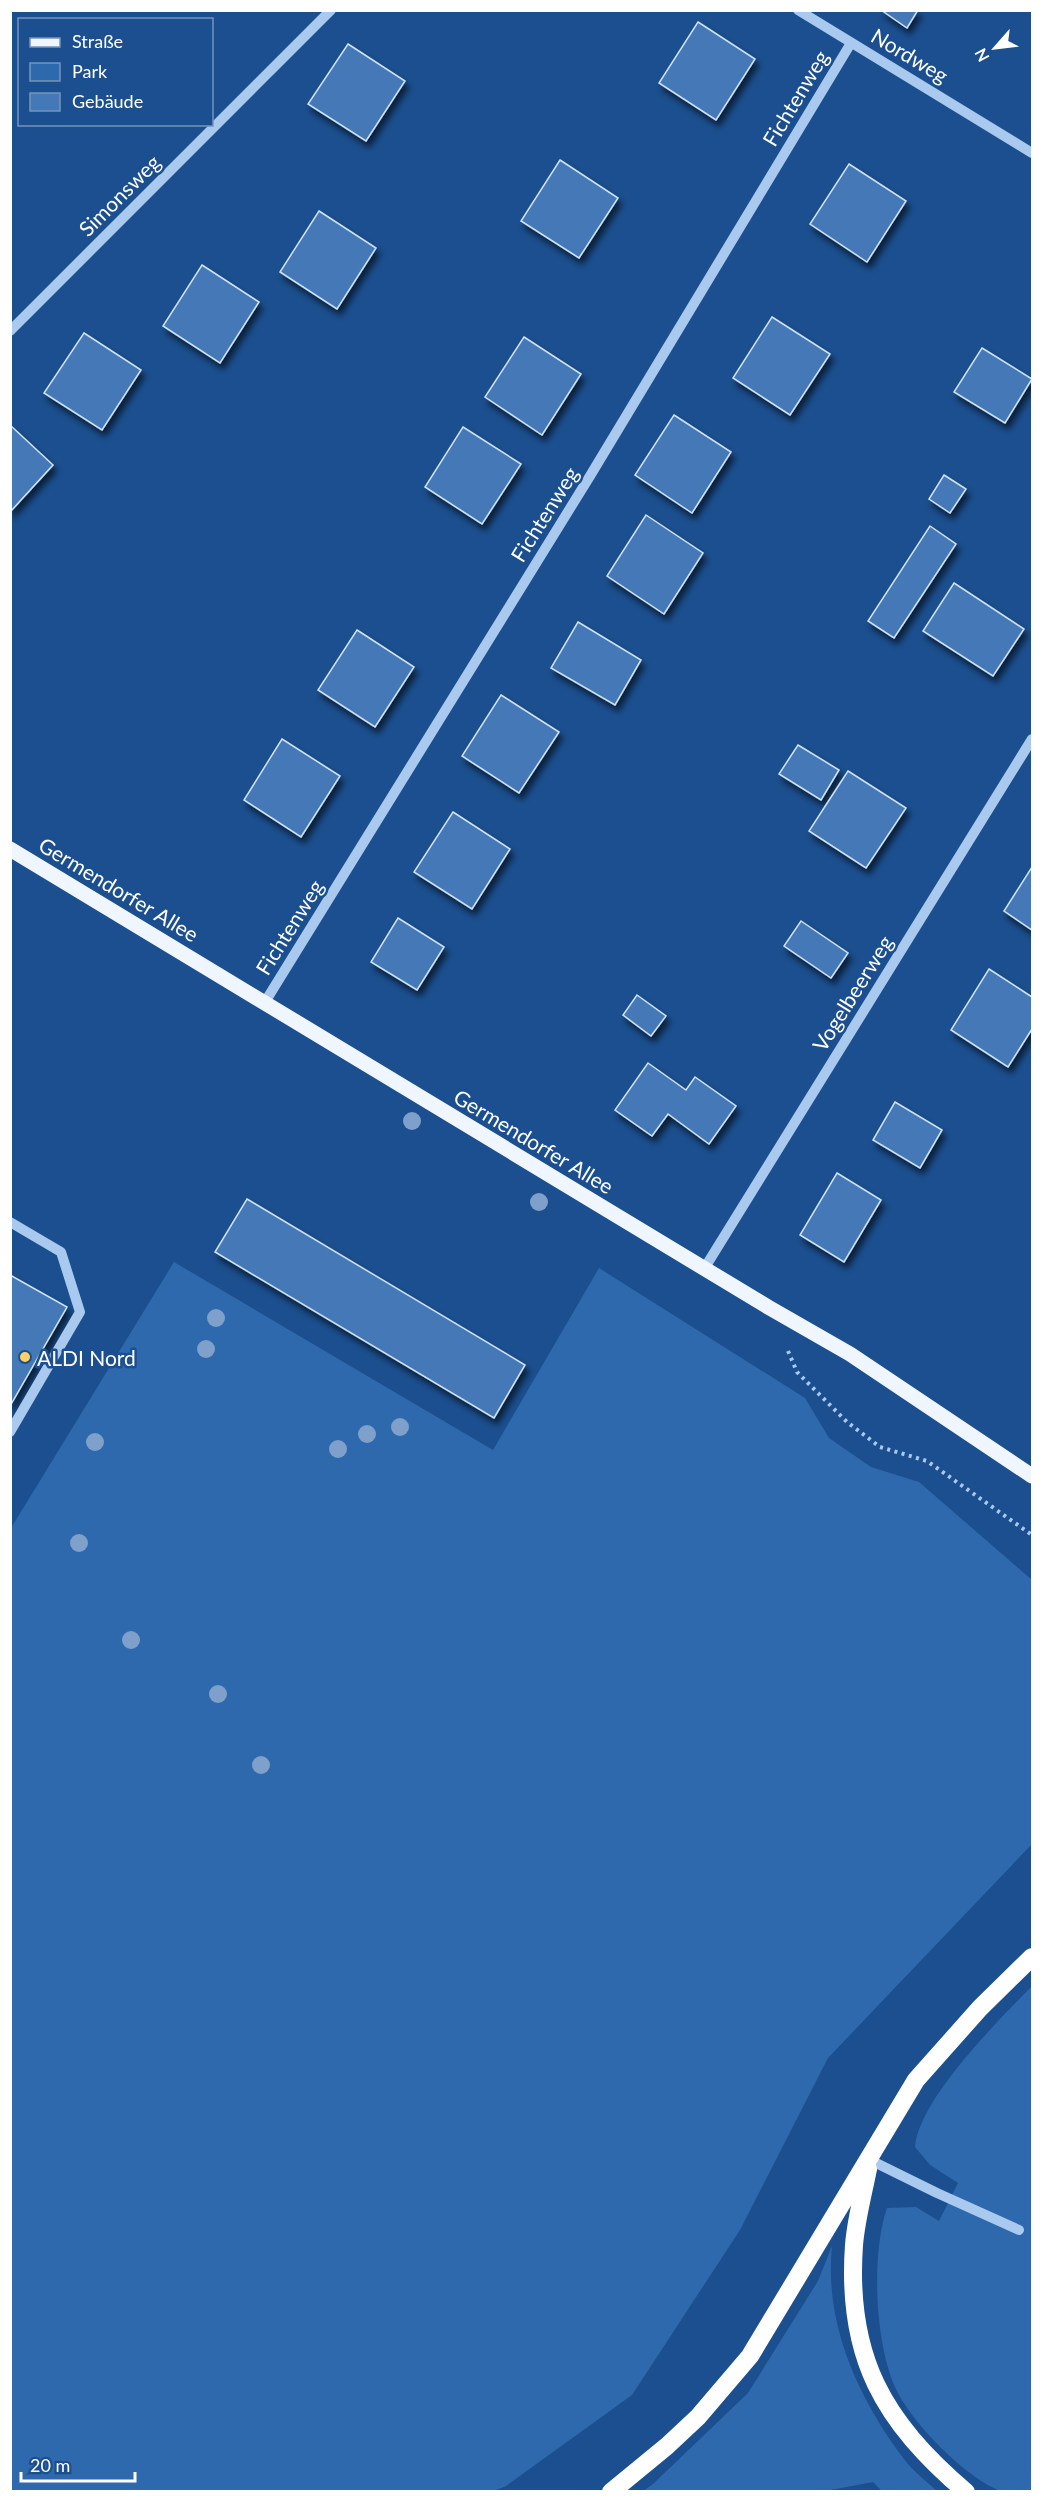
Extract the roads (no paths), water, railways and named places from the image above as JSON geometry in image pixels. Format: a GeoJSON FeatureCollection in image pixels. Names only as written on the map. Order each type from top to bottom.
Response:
{"type":"FeatureCollection","features":[{"type":"Feature","properties":{"kind":"highway"},"geometry":{"type":"LineString","coordinates":[[611,2492],[668,2446],[698,2417],[750,2356],[814,2246],[870,2160],[916,2080],[980,2008],[1032,1957]]}},
{"type":"Feature","properties":{"kind":"highway"},"geometry":{"type":"LineString","coordinates":[[870,2160],[854,2243],[853,2285],[860,2341],[877,2386],[895,2418],[917,2447],[966,2492]]}},
{"type":"Feature","properties":{"kind":"main road","name":"Germendorfer Allee"},"geometry":{"type":"LineString","coordinates":[[10,849],[704,1269],[850,1354],[1032,1476]]}},
{"type":"Feature","properties":{"kind":"street","name":"Simonsweg"},"geometry":{"type":"LineString","coordinates":[[10,331],[332,10]]}},
{"type":"Feature","properties":{"kind":"street","name":"Nordweg"},"geometry":{"type":"LineString","coordinates":[[798,10],[1032,153]]}},
{"type":"Feature","properties":{"kind":"street","name":"Fichtenweg"},"geometry":{"type":"LineString","coordinates":[[265,1002],[590,476],[851,43]]}},
{"type":"Feature","properties":{"kind":"street","name":"Vogelbeerweg"},"geometry":{"type":"LineString","coordinates":[[704,1269],[1032,739]]}},
{"type":"Feature","properties":{"kind":"street"},"geometry":{"type":"LineString","coordinates":[[10,1221],[61,1252],[81,1312],[10,1432]]}},
{"type":"Feature","properties":{"kind":"street"},"geometry":{"type":"LineString","coordinates":[[870,2160],[1019,2230]]}},
{"type":"Feature","properties":{"kind":"place","name":"ALDI Nord"},"geometry":{"type":"Point","coordinates":[25,1357]}}]}
